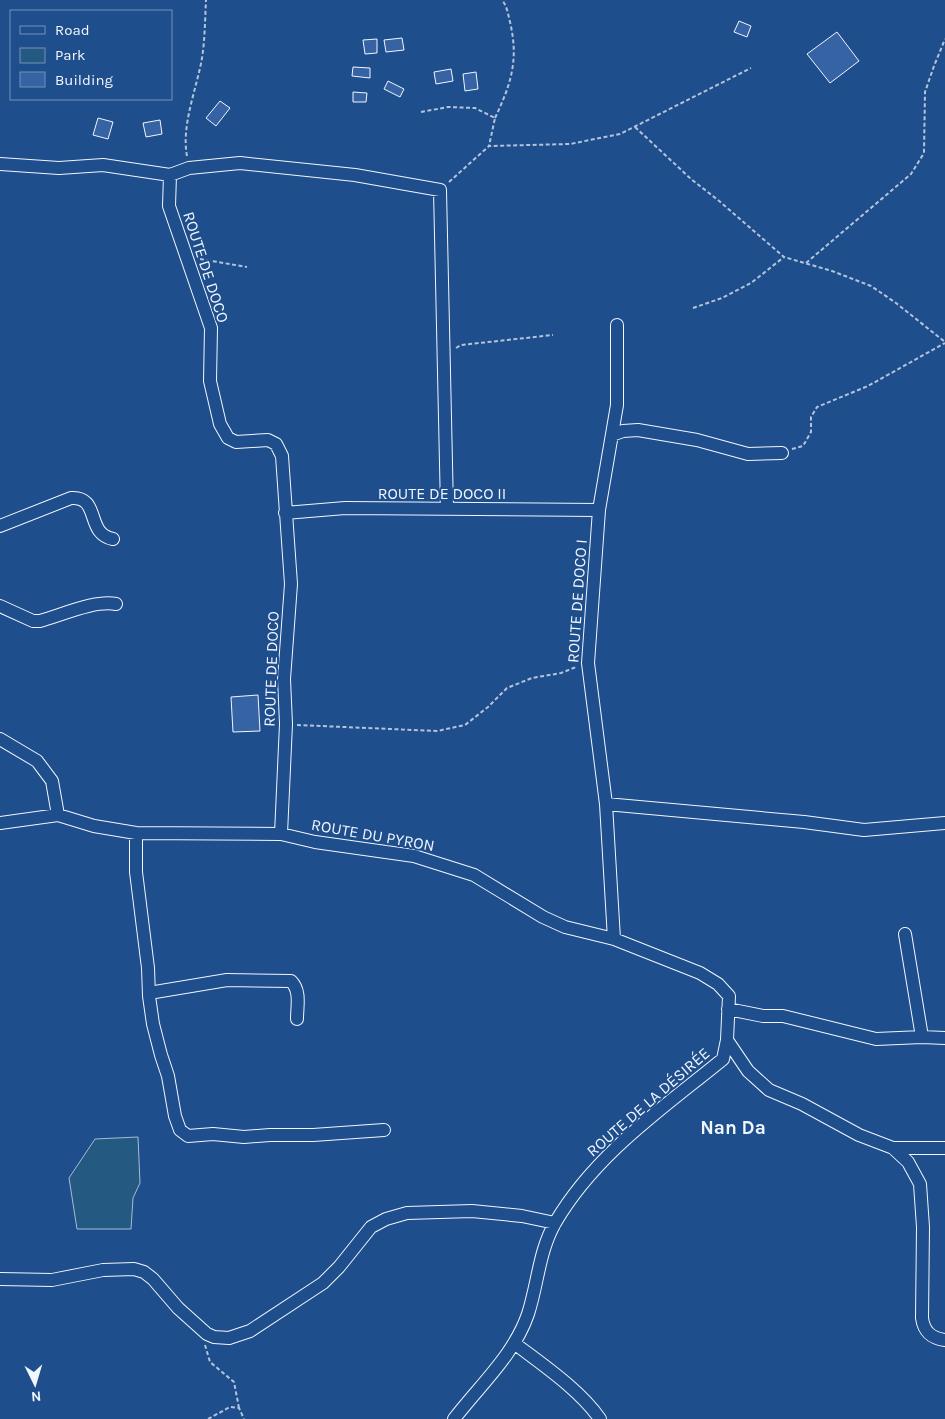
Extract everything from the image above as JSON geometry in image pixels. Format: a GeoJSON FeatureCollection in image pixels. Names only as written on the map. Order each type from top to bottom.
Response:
{"type":"FeatureCollection","features":[{"type":"Feature","properties":{"kind":"street"},"geometry":{"type":"LineString","coordinates":[[0,164],[59,168],[103,165],[170,174],[189,168],[240,163],[355,175],[440,190],[447,509]]}},
{"type":"Feature","properties":{"kind":"street","name":"ROUTE DE DOCO"},"geometry":{"type":"LineString","coordinates":[[170,174],[169,206],[211,328],[210,381],[220,424],[228,438],[236,442],[268,440],[276,444],[282,456],[291,584],[284,678],[286,724],[281,834]]}},
{"type":"Feature","properties":{"kind":"street","name":"ROUTE DE DOCO I"},"geometry":{"type":"LineString","coordinates":[[614,939],[606,804],[588,663],[600,510],[617,404],[617,326]]}},
{"type":"Feature","properties":{"kind":"street"},"geometry":{"type":"LineString","coordinates":[[612,434],[622,430],[638,430],[697,440],[748,454],[782,453]]}},
{"type":"Feature","properties":{"kind":"street"},"geometry":{"type":"LineString","coordinates":[[0,526],[72,498],[77,498],[89,506],[102,536],[113,539]]}},
{"type":"Feature","properties":{"kind":"street","name":"ROUTE DE DOCO II"},"geometry":{"type":"LineString","coordinates":[[285,513],[345,508],[600,510]]}},
{"type":"Feature","properties":{"kind":"street"},"geometry":{"type":"LineString","coordinates":[[0,606],[33,620],[40,621],[107,602],[116,604]]}},
{"type":"Feature","properties":{"kind":"street"},"geometry":{"type":"LineString","coordinates":[[0,739],[37,761],[52,781],[58,815]]}},
{"type":"Feature","properties":{"kind":"street"},"geometry":{"type":"LineString","coordinates":[[606,804],[804,822],[864,830],[945,823]]}},
{"type":"Feature","properties":{"kind":"street","name":"ROUTE DU PYRON"},"geometry":{"type":"LineString","coordinates":[[0,823],[58,815],[94,826],[136,833],[281,834],[314,842],[414,856],[446,865],[474,875],[543,918],[566,927],[614,939],[700,973],[718,984],[729,996],[727,1040]]}},
{"type":"Feature","properties":{"kind":"street"},"geometry":{"type":"LineString","coordinates":[[136,833],[136,872],[153,1024],[168,1076],[175,1116],[180,1130],[188,1136],[213,1134],[244,1137],[384,1130]]}},
{"type":"Feature","properties":{"kind":"street"},"geometry":{"type":"LineString","coordinates":[[905,934],[922,1037]]}},
{"type":"Feature","properties":{"kind":"street"},"geometry":{"type":"LineString","coordinates":[[149,993],[228,980],[291,981],[296,986],[298,992],[297,1019]]}},
{"type":"Feature","properties":{"kind":"street"},"geometry":{"type":"LineString","coordinates":[[728,1010],[763,1016],[783,1016],[876,1040],[922,1037],[945,1038]]}},
{"type":"Feature","properties":{"kind":"street"},"geometry":{"type":"LineString","coordinates":[[727,1040],[748,1071],[768,1090],[802,1104],[859,1135],[894,1148],[945,1148]]}},
{"type":"Feature","properties":{"kind":"street","name":"ROUTE DE LA DÉSIRÉE"},"geometry":{"type":"LineString","coordinates":[[454,1419],[512,1350],[528,1314],[544,1247],[555,1223],[585,1180],[617,1146],[723,1059],[727,1040]]}},
{"type":"Feature","properties":{"kind":"street"},"geometry":{"type":"LineString","coordinates":[[894,1148],[908,1162],[920,1184],[923,1226],[923,1326],[929,1335],[945,1340]]}},
{"type":"Feature","properties":{"kind":"street"},"geometry":{"type":"LineString","coordinates":[[0,1279],[52,1280],[103,1270],[134,1269],[144,1272],[153,1279],[178,1308],[207,1334],[214,1337],[229,1338],[250,1331],[323,1283],[371,1228],[386,1219],[407,1213],[472,1211],[522,1216],[555,1223]]}},
{"type":"Feature","properties":{"kind":"street"},"geometry":{"type":"LineString","coordinates":[[514,1343],[590,1404],[600,1419]]}},
{"type":"Feature","properties":{"kind":"path"},"geometry":{"type":"LineString","coordinates":[[189,168],[185,146],[202,56],[206,0]]}},
{"type":"Feature","properties":{"kind":"path"},"geometry":{"type":"LineString","coordinates":[[440,190],[489,146],[495,118],[507,92],[515,57],[513,33],[506,4],[502,0]]}},
{"type":"Feature","properties":{"kind":"path"},"geometry":{"type":"LineString","coordinates":[[806,263],[911,174],[924,153],[925,92],[945,40]]}},
{"type":"Feature","properties":{"kind":"path"},"geometry":{"type":"LineString","coordinates":[[489,146],[570,144],[620,134],[751,68]]}},
{"type":"Feature","properties":{"kind":"path"},"geometry":{"type":"LineString","coordinates":[[421,112],[448,106],[475,108],[495,118]]}},
{"type":"Feature","properties":{"kind":"path"},"geometry":{"type":"LineString","coordinates":[[635,127],[690,179],[718,200],[784,257],[832,271],[871,286],[896,303],[945,342],[868,386],[816,407],[811,416],[811,432],[803,446],[782,453]]}},
{"type":"Feature","properties":{"kind":"path"},"geometry":{"type":"LineString","coordinates":[[185,256],[247,267]]}},
{"type":"Feature","properties":{"kind":"path"},"geometry":{"type":"LineString","coordinates":[[693,308],[722,298],[751,283],[784,257]]}},
{"type":"Feature","properties":{"kind":"path"},"geometry":{"type":"LineString","coordinates":[[443,356],[461,345],[553,335]]}},
{"type":"Feature","properties":{"kind":"path"},"geometry":{"type":"LineString","coordinates":[[286,724],[437,731],[466,725],[506,688],[532,678],[561,673],[588,663]]}},
{"type":"Feature","properties":{"kind":"path"},"geometry":{"type":"LineString","coordinates":[[198,1326],[210,1362],[234,1382],[239,1408],[244,1419]]}},
{"type":"Feature","properties":{"kind":"path"},"geometry":{"type":"LineString","coordinates":[[208,1419],[230,1407],[239,1408]]}},
{"type":"Feature","properties":{"kind":"green space"},"geometry":{"type":"Polygon","coordinates":[[[138,1137],[140,1183],[133,1198],[131,1229],[77,1229],[69,1178],[95,1139],[138,1137]]]}},
{"type":"Feature","properties":{"kind":"building"},"geometry":{"type":"Polygon","coordinates":[[[739,21],[751,26],[747,37],[734,32],[739,21]]]}},
{"type":"Feature","properties":{"kind":"building"},"geometry":{"type":"Polygon","coordinates":[[[837,32],[859,61],[830,83],[807,54],[837,32]]]}},
{"type":"Feature","properties":{"kind":"building"},"geometry":{"type":"Polygon","coordinates":[[[402,38],[404,50],[386,52],[384,40],[402,38]]]}},
{"type":"Feature","properties":{"kind":"building"},"geometry":{"type":"Polygon","coordinates":[[[377,39],[377,53],[365,54],[363,40],[377,39]]]}},
{"type":"Feature","properties":{"kind":"building"},"geometry":{"type":"Polygon","coordinates":[[[353,67],[370,68],[370,78],[352,76],[353,67]]]}},
{"type":"Feature","properties":{"kind":"building"},"geometry":{"type":"Polygon","coordinates":[[[451,69],[453,81],[436,84],[434,72],[451,69]]]}},
{"type":"Feature","properties":{"kind":"building"},"geometry":{"type":"Polygon","coordinates":[[[476,72],[478,89],[465,91],[463,74],[476,72]]]}},
{"type":"Feature","properties":{"kind":"building"},"geometry":{"type":"Polygon","coordinates":[[[388,81],[404,89],[400,97],[384,89],[388,81]]]}},
{"type":"Feature","properties":{"kind":"building"},"geometry":{"type":"Polygon","coordinates":[[[353,92],[367,93],[366,102],[353,102],[353,92]]]}},
{"type":"Feature","properties":{"kind":"building"},"geometry":{"type":"Polygon","coordinates":[[[220,101],[230,108],[216,126],[206,118],[220,101]]]}},
{"type":"Feature","properties":{"kind":"building"},"geometry":{"type":"Polygon","coordinates":[[[98,118],[113,122],[108,139],[93,135],[98,118]]]}},
{"type":"Feature","properties":{"kind":"building"},"geometry":{"type":"Polygon","coordinates":[[[160,120],[162,134],[146,137],[143,123],[160,120]]]}},
{"type":"Feature","properties":{"kind":"building"},"geometry":{"type":"Polygon","coordinates":[[[258,695],[260,731],[233,732],[231,697],[258,695]]]}},
{"type":"Feature","properties":{"kind":"district","name":"Nan Da"},"geometry":{"type":"Point","coordinates":[733,1128]}}]}
